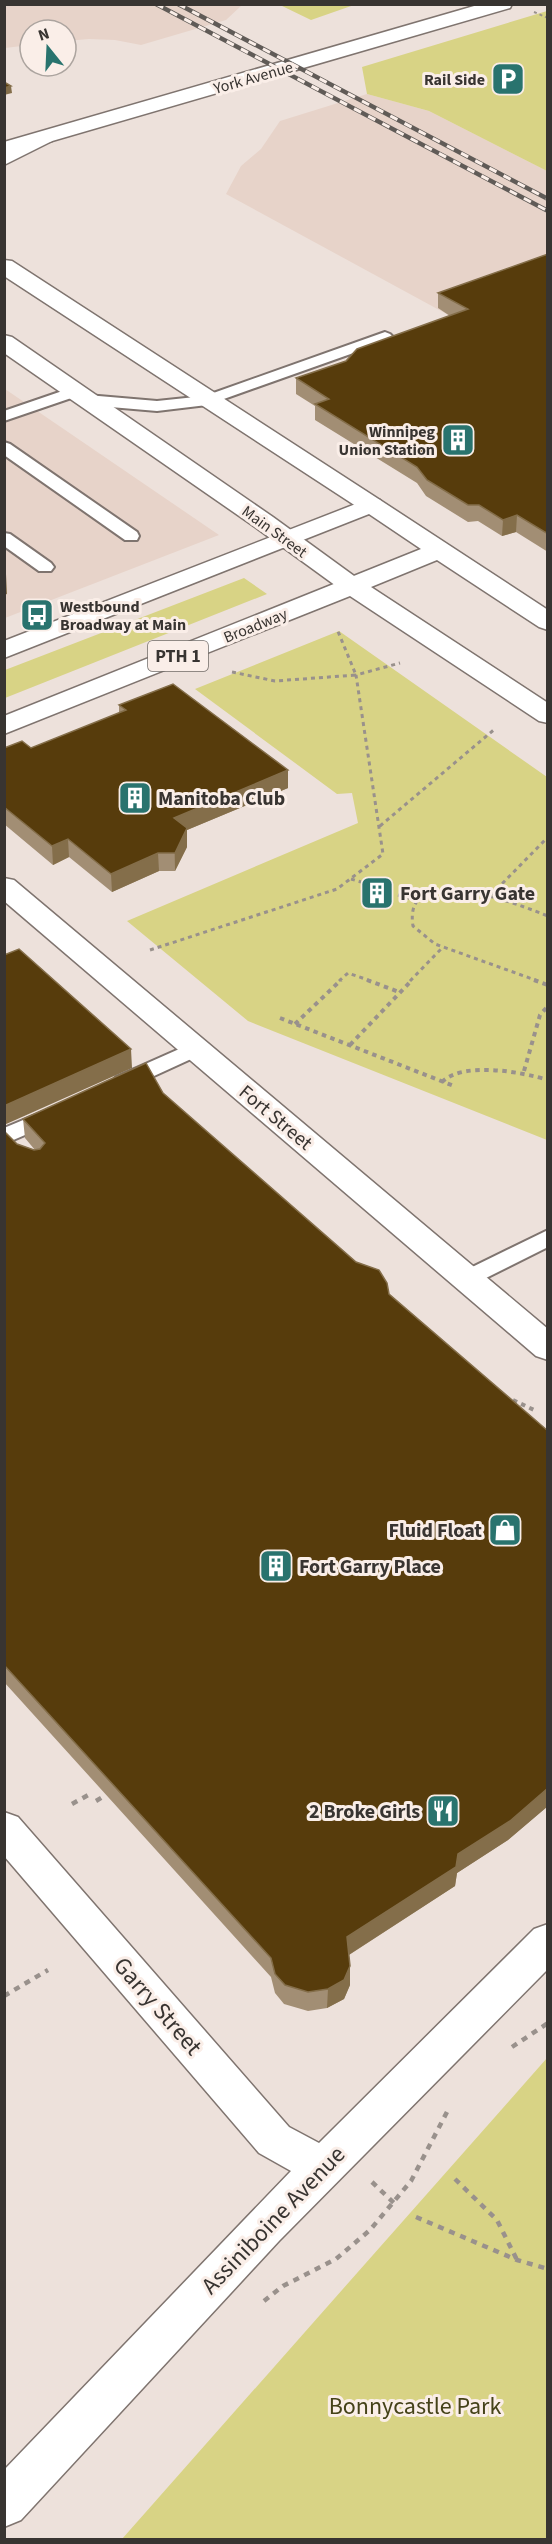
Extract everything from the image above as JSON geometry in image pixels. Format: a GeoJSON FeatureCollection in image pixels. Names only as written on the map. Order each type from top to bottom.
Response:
{"type":"FeatureCollection","features":[{"type":"Feature","properties":{"kind":"main road","name":"York Avenue"},"geometry":{"type":"LineString","coordinates":[[4,149],[502,4]]}},
{"type":"Feature","properties":{"kind":"main road","name":"York Avenue"},"geometry":{"type":"LineString","coordinates":[[4,130],[367,24]]}},
{"type":"Feature","properties":{"kind":"main road"},"geometry":{"type":"LineString","coordinates":[[4,159],[45,137]]}},
{"type":"Feature","properties":{"kind":"main road"},"geometry":{"type":"LineString","coordinates":[[4,266],[548,622]]}},
{"type":"Feature","properties":{"kind":"main road","name":"Main Street"},"geometry":{"type":"LineString","coordinates":[[4,342],[264,522],[352,586],[548,716]]}},
{"type":"Feature","properties":{"kind":"main road"},"geometry":{"type":"LineString","coordinates":[[4,650],[371,505]]}},
{"type":"Feature","properties":{"kind":"main road","name":"Broadway"},"geometry":{"type":"LineString","coordinates":[[4,726],[438,551]]}},
{"type":"Feature","properties":{"kind":"main road","name":"Fort Street"},"geometry":{"type":"LineString","coordinates":[[4,886],[548,1348]]}},
{"type":"Feature","properties":{"kind":"main road","name":"Garry Street"},"geometry":{"type":"LineString","coordinates":[[4,1828],[274,2140],[324,2168]]}},
{"type":"Feature","properties":{"kind":"main road","name":"Assiniboine Avenue"},"geometry":{"type":"LineString","coordinates":[[4,2504],[264,2228],[548,1941]]}},
{"type":"Feature","properties":{"kind":"lane"},"geometry":{"type":"LineString","coordinates":[[4,416],[80,396],[157,406],[207,399],[385,337]]}},
{"type":"Feature","properties":{"kind":"lane"},"geometry":{"type":"LineString","coordinates":[[4,447],[131,536]]}},
{"type":"Feature","properties":{"kind":"lane"},"geometry":{"type":"LineString","coordinates":[[4,538],[45,567]]}},
{"type":"Feature","properties":{"kind":"lane"},"geometry":{"type":"LineString","coordinates":[[103,1091],[195,1048]]}},
{"type":"Feature","properties":{"kind":"lane"},"geometry":{"type":"LineString","coordinates":[[11,1141],[71,1106]]}},
{"type":"Feature","properties":{"kind":"lane"},"geometry":{"type":"LineString","coordinates":[[466,1279],[548,1237]]}},
{"type":"Feature","properties":{"kind":"path"},"geometry":{"type":"LineString","coordinates":[[531,11],[548,18]]}},
{"type":"Feature","properties":{"kind":"path"},"geometry":{"type":"LineString","coordinates":[[150,950],[337,889],[383,854],[356,675],[336,628]]}},
{"type":"Feature","properties":{"kind":"path"},"geometry":{"type":"LineString","coordinates":[[228,671],[275,681],[356,675],[400,663]]}},
{"type":"Feature","properties":{"kind":"path"},"geometry":{"type":"LineString","coordinates":[[379,826],[496,728]]}},
{"type":"Feature","properties":{"kind":"path"},"geometry":{"type":"LineString","coordinates":[[491,895],[548,837]]}},
{"type":"Feature","properties":{"kind":"path"},"geometry":{"type":"LineString","coordinates":[[350,879],[361,882]]}},
{"type":"Feature","properties":{"kind":"path"},"geometry":{"type":"LineString","coordinates":[[548,916],[491,895],[455,890],[430,892],[417,901],[411,912],[413,926],[435,944],[548,985]]}},
{"type":"Feature","properties":{"kind":"path"},"geometry":{"type":"LineString","coordinates":[[398,895],[417,901]]}},
{"type":"Feature","properties":{"kind":"path"},"geometry":{"type":"LineString","coordinates":[[350,1045],[443,947]]}},
{"type":"Feature","properties":{"kind":"path"},"geometry":{"type":"LineString","coordinates":[[295,1024],[348,973],[400,992]]}},
{"type":"Feature","properties":{"kind":"path"},"geometry":{"type":"LineString","coordinates":[[524,1071],[540,1015],[548,1006]]}},
{"type":"Feature","properties":{"kind":"path"},"geometry":{"type":"LineString","coordinates":[[280,1018],[454,1086]]}},
{"type":"Feature","properties":{"kind":"path"},"geometry":{"type":"LineString","coordinates":[[442,1082],[448,1076],[471,1070],[501,1069],[524,1071],[548,1080]]}},
{"type":"Feature","properties":{"kind":"path"},"geometry":{"type":"LineString","coordinates":[[505,1403],[518,1397]]}},
{"type":"Feature","properties":{"kind":"path"},"geometry":{"type":"LineString","coordinates":[[511,1408],[513,1400]]}},
{"type":"Feature","properties":{"kind":"path"},"geometry":{"type":"LineString","coordinates":[[513,1400],[534,1410]]}},
{"type":"Feature","properties":{"kind":"path"},"geometry":{"type":"LineString","coordinates":[[72,1804],[90,1794]]}},
{"type":"Feature","properties":{"kind":"path"},"geometry":{"type":"LineString","coordinates":[[96,1801],[106,1795]]}},
{"type":"Feature","properties":{"kind":"path"},"geometry":{"type":"LineString","coordinates":[[4,1996],[48,1970]]}},
{"type":"Feature","properties":{"kind":"path"},"geometry":{"type":"LineString","coordinates":[[509,2049],[548,2023]]}},
{"type":"Feature","properties":{"kind":"path"},"geometry":{"type":"LineString","coordinates":[[256,2309],[270,2294],[288,2281],[325,2266],[346,2251],[395,2204],[423,2160],[446,2112],[454,2104]]}},
{"type":"Feature","properties":{"kind":"path"},"geometry":{"type":"LineString","coordinates":[[454,2179],[497,2220],[517,2260]]}},
{"type":"Feature","properties":{"kind":"path"},"geometry":{"type":"LineString","coordinates":[[416,2217],[517,2260],[548,2269]]}},
{"type":"Feature","properties":{"kind":"shaded area"},"geometry":{"type":"Polygon","coordinates":[[[5,4],[242,5],[226,20],[141,45],[115,40],[78,40],[78,18],[18,18],[18,46],[5,48],[5,4]]]}},
{"type":"Feature","properties":{"kind":"shaded area"},"geometry":{"type":"Polygon","coordinates":[[[367,94],[429,111],[547,171],[547,380],[476,330],[226,194],[241,166],[261,149],[280,121],[367,94]]]}},
{"type":"Feature","properties":{"kind":"shaded area"},"geometry":{"type":"Polygon","coordinates":[[[5,389],[219,535],[5,618],[5,389]]]}},
{"type":"Feature","properties":{"kind":"green space"},"geometry":{"type":"Polygon","coordinates":[[[280,5],[354,5],[311,20],[280,5]]]}},
{"type":"Feature","properties":{"kind":"green space"},"geometry":{"type":"Polygon","coordinates":[[[547,11],[547,171],[429,111],[367,94],[362,67],[547,11]]]}},
{"type":"Feature","properties":{"kind":"green space"},"geometry":{"type":"Polygon","coordinates":[[[244,578],[267,594],[5,698],[5,670],[244,578]]]}},
{"type":"Feature","properties":{"kind":"green space"},"geometry":{"type":"Polygon","coordinates":[[[339,631],[547,777],[547,1140],[248,1021],[127,921],[358,823],[352,793],[337,794],[195,689],[339,631]]]}},
{"type":"Feature","properties":{"kind":"green space","name":"Bonnycastle Park"},"geometry":{"type":"Polygon","coordinates":[[[547,2058],[547,2539],[122,2539],[145,2513],[547,2058]]]}},
{"type":"Feature","properties":{"kind":"building","name":"Winnipeg Union Station"},"geometry":{"type":"Polygon","coordinates":[[[548,254],[548,534],[517,515],[503,520],[479,505],[468,505],[427,480],[417,467],[315,404],[329,399],[296,378],[346,361],[357,349],[468,309],[438,293],[548,254]]]}},
{"type":"Feature","properties":{"kind":"building","name":"Manitoba Club"},"geometry":{"type":"Polygon","coordinates":[[[173,684],[288,770],[174,818],[187,828],[175,853],[158,853],[111,874],[68,839],[52,846],[4,807],[4,748],[22,741],[31,748],[126,710],[119,705],[173,684]]]}},
{"type":"Feature","properties":{"kind":"building"},"geometry":{"type":"Polygon","coordinates":[[[19,949],[131,1049],[4,1106],[4,955],[19,949]]]}},
{"type":"Feature","properties":{"kind":"building","name":"Fort Garry Place"},"geometry":{"type":"Polygon","coordinates":[[[146,1063],[163,1093],[356,1262],[379,1270],[387,1283],[389,1294],[548,1431],[548,1788],[510,1821],[458,1854],[456,1867],[347,1937],[350,1966],[344,1980],[328,1989],[308,1992],[285,1985],[275,1974],[271,1958],[4,1665],[4,1131],[17,1144],[34,1150],[40,1149],[45,1143],[23,1119],[146,1063]]]}},
{"type":"Feature","properties":{"kind":"railway"},"geometry":{"type":"LineString","coordinates":[[156,4],[548,211]]}},
{"type":"Feature","properties":{"kind":"railway"},"geometry":{"type":"LineString","coordinates":[[178,4],[548,199]]}},
{"type":"Feature","properties":{"kind":"place","name":"Rail Side"},"geometry":{"type":"Point","coordinates":[508,79]}},
{"type":"Feature","properties":{"kind":"place","name":"Winnipeg Union Station"},"geometry":{"type":"Point","coordinates":[458,440]}},
{"type":"Feature","properties":{"kind":"place","name":"Westbound Broadway at Main"},"geometry":{"type":"Point","coordinates":[37,615]}},
{"type":"Feature","properties":{"kind":"place","name":"Manitoba Club"},"geometry":{"type":"Point","coordinates":[135,798]}},
{"type":"Feature","properties":{"kind":"place","name":"Fort Garry Gate"},"geometry":{"type":"Point","coordinates":[377,893]}},
{"type":"Feature","properties":{"kind":"place","name":"Fluid Float"},"geometry":{"type":"Point","coordinates":[505,1530]}},
{"type":"Feature","properties":{"kind":"place","name":"Fort Garry Place"},"geometry":{"type":"Point","coordinates":[276,1566]}},
{"type":"Feature","properties":{"kind":"place","name":"2 Broke Girls"},"geometry":{"type":"Point","coordinates":[443,1811]}}]}
